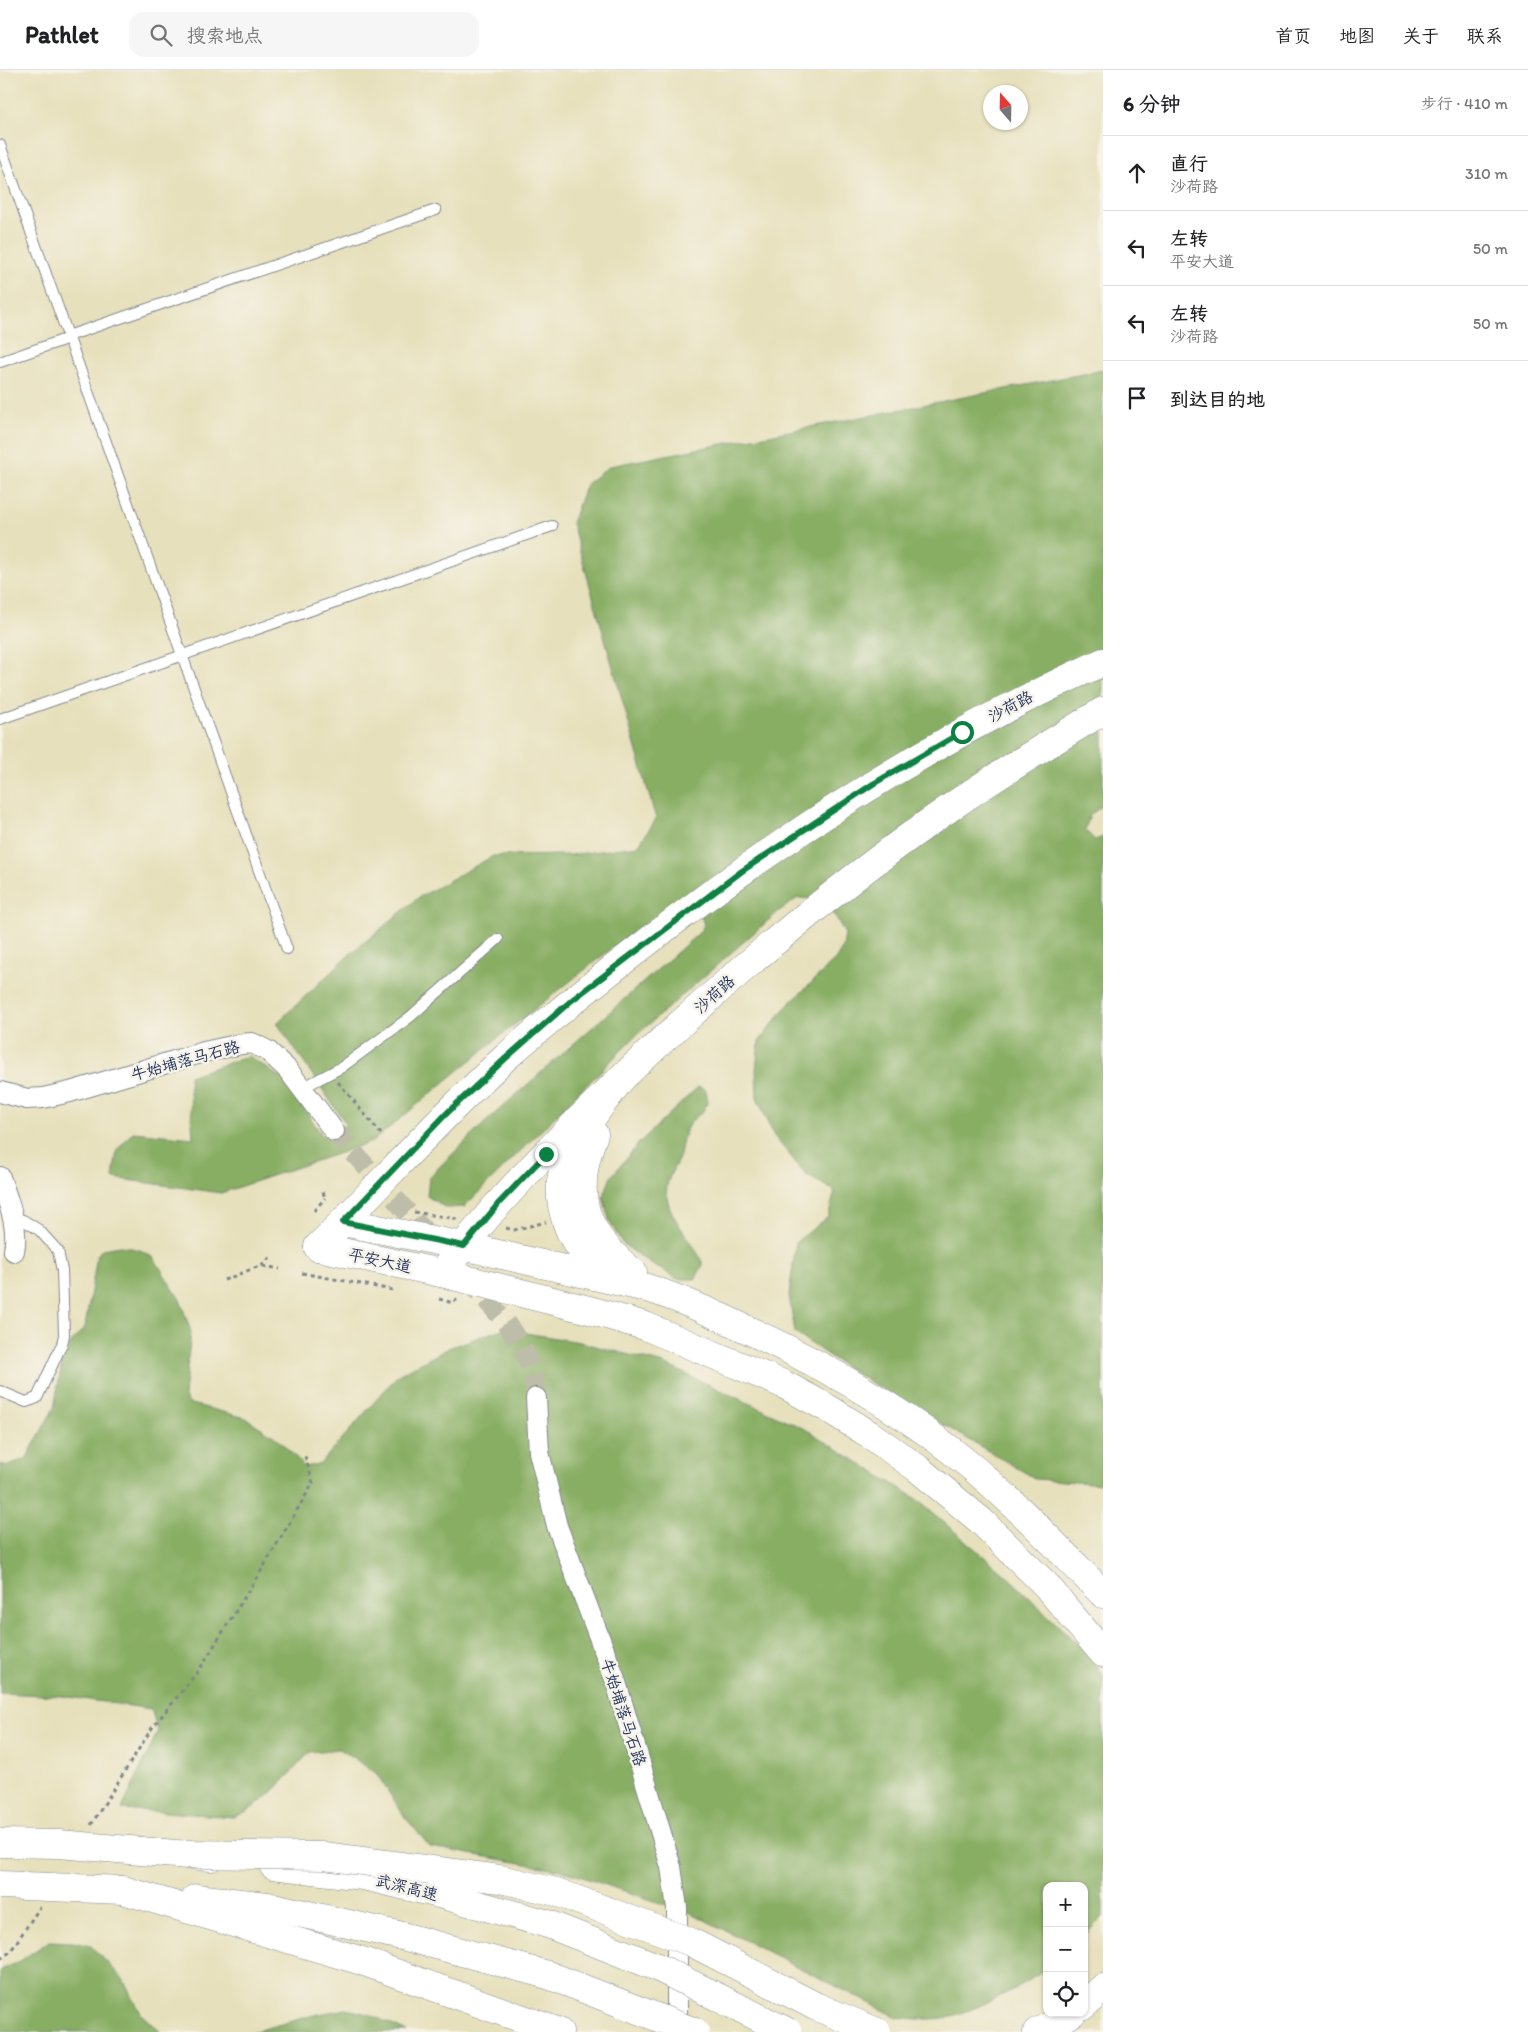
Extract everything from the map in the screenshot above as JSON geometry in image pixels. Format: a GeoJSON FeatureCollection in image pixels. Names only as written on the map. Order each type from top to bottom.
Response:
{"type":"FeatureCollection","features":[{"type":"Feature","properties":{"kind":"main road","name":"沙荷路"},"geometry":{"type":"LineString","coordinates":[[318,1247],[408,1152],[506,1058],[572,1000],[734,876],[873,784],[1039,691],[1103,662]]}},
{"type":"Feature","properties":{"kind":"main road","name":"沙荷路"},"geometry":{"type":"LineString","coordinates":[[440,1286],[463,1233],[499,1203],[624,1075],[769,946],[871,865],[950,807],[1103,711]]}},
{"type":"Feature","properties":{"kind":"main road"},"geometry":{"type":"LineString","coordinates":[[624,1075],[600,1118],[589,1147],[583,1176],[582,1194],[591,1226],[615,1257],[658,1291],[734,1323],[818,1364],[923,1430],[980,1475],[1059,1548],[1103,1594]]}},
{"type":"Feature","properties":{"kind":"main road","name":"平安大道"},"geometry":{"type":"LineString","coordinates":[[343,1222],[463,1233],[658,1291]]}},
{"type":"Feature","properties":{"kind":"main road","name":"平安大道"},"geometry":{"type":"LineString","coordinates":[[318,1247],[440,1286],[584,1308],[645,1326],[783,1384],[869,1434],[917,1468],[981,1521],[1045,1584],[1101,1653]]}},
{"type":"Feature","properties":{"kind":"main road","name":"武深高速"},"geometry":{"type":"LineString","coordinates":[[0,1843],[59,1844],[186,1854],[363,1876],[439,1894],[548,1924],[621,1952],[657,1967],[788,2032]]}},
{"type":"Feature","properties":{"kind":"main road"},"geometry":{"type":"LineString","coordinates":[[186,1854],[324,1856],[500,1879],[556,1892],[691,1942],[815,2006],[876,2032]]}},
{"type":"Feature","properties":{"kind":"main road"},"geometry":{"type":"LineString","coordinates":[[0,1885],[123,1890],[268,1906],[402,1936],[548,1975],[695,2032]]}},
{"type":"Feature","properties":{"kind":"main road"},"geometry":{"type":"LineString","coordinates":[[123,1890],[362,1961],[559,2032]]}},
{"type":"Feature","properties":{"kind":"main road"},"geometry":{"type":"LineString","coordinates":[[1088,2001],[1103,1988]]}},
{"type":"Feature","properties":{"kind":"main road"},"geometry":{"type":"LineString","coordinates":[[1037,2032],[1066,2017]]}},
{"type":"Feature","properties":{"kind":"street","name":"牛始埔落马石路"},"geometry":{"type":"LineString","coordinates":[[0,1092],[27,1099],[43,1098],[70,1092],[204,1052],[252,1043],[276,1058],[302,1088],[334,1131]]}},
{"type":"Feature","properties":{"kind":"street"},"geometry":{"type":"LineString","coordinates":[[0,1176],[14,1220],[16,1240],[14,1251]]}},
{"type":"Feature","properties":{"kind":"street","name":"牛始埔落马石路"},"geometry":{"type":"LineString","coordinates":[[536,1398],[539,1452],[557,1526],[615,1679],[671,1867],[677,1908],[677,2032]]}},
{"type":"Feature","properties":{"kind":"lane"},"geometry":{"type":"LineString","coordinates":[[0,145],[287,950]]}},
{"type":"Feature","properties":{"kind":"lane"},"geometry":{"type":"LineString","coordinates":[[0,362],[68,336],[436,210]]}},
{"type":"Feature","properties":{"kind":"lane"},"geometry":{"type":"LineString","coordinates":[[0,719],[552,526]]}},
{"type":"Feature","properties":{"kind":"lane"},"geometry":{"type":"LineString","coordinates":[[302,1088],[359,1056],[410,1017],[498,939]]}},
{"type":"Feature","properties":{"kind":"lane"},"geometry":{"type":"LineString","coordinates":[[0,1391],[26,1402],[37,1398],[62,1344],[64,1335],[62,1271],[58,1251],[39,1230],[22,1220],[14,1220]]}},
{"type":"Feature","properties":{"kind":"path"},"geometry":{"type":"LineString","coordinates":[[330,1073],[381,1134]]}},
{"type":"Feature","properties":{"kind":"path"},"geometry":{"type":"LineString","coordinates":[[314,1211],[325,1198],[323,1192]]}},
{"type":"Feature","properties":{"kind":"path"},"geometry":{"type":"LineString","coordinates":[[408,1211],[463,1233]]}},
{"type":"Feature","properties":{"kind":"path"},"geometry":{"type":"LineString","coordinates":[[514,1230],[548,1222]]}},
{"type":"Feature","properties":{"kind":"path"},"geometry":{"type":"LineString","coordinates":[[224,1280],[262,1266],[272,1256]]}},
{"type":"Feature","properties":{"kind":"path"},"geometry":{"type":"LineString","coordinates":[[262,1266],[280,1269]]}},
{"type":"Feature","properties":{"kind":"path"},"geometry":{"type":"LineString","coordinates":[[302,1273],[393,1290]]}},
{"type":"Feature","properties":{"kind":"path"},"geometry":{"type":"LineString","coordinates":[[440,1286],[453,1303]]}},
{"type":"Feature","properties":{"kind":"path"},"geometry":{"type":"LineString","coordinates":[[89,1827],[152,1728],[199,1670],[313,1483],[304,1453]]}},
{"type":"Feature","properties":{"kind":"path"},"geometry":{"type":"LineString","coordinates":[[0,1959],[10,1952],[43,1902]]}},
{"type":"Feature","properties":{"kind":"green space"},"geometry":{"type":"Polygon","coordinates":[[[1103,370],[1103,805],[1090,815],[1085,830],[1095,840],[1103,837],[1103,1484],[1036,1479],[855,1373],[795,1333],[789,1295],[796,1242],[828,1217],[835,1191],[806,1175],[774,1136],[757,1098],[756,1070],[759,1042],[784,1009],[836,959],[843,947],[845,934],[832,910],[819,899],[798,898],[779,911],[639,1033],[464,1207],[446,1208],[427,1196],[429,1177],[492,1116],[699,933],[704,925],[700,913],[679,905],[638,928],[499,1037],[372,1142],[221,1193],[113,1178],[117,1150],[133,1132],[193,1138],[189,1076],[249,1056],[284,1080],[325,1139],[346,1124],[277,1023],[349,955],[418,898],[493,856],[570,855],[638,846],[656,819],[572,523],[586,484],[610,466],[1103,370]]]}},
{"type":"Feature","properties":{"kind":"green space"},"geometry":{"type":"Polygon","coordinates":[[[698,1087],[706,1090],[707,1104],[685,1131],[679,1158],[670,1177],[666,1192],[670,1207],[678,1224],[695,1248],[703,1265],[695,1279],[678,1279],[651,1264],[623,1244],[610,1223],[603,1197],[611,1177],[639,1143],[698,1087]]]}},
{"type":"Feature","properties":{"kind":"green space"},"geometry":{"type":"Polygon","coordinates":[[[121,1246],[140,1250],[154,1258],[180,1300],[191,1332],[184,1395],[188,1403],[246,1418],[278,1439],[305,1467],[321,1463],[398,1375],[451,1347],[502,1329],[580,1342],[664,1364],[807,1430],[914,1497],[1007,1576],[1092,1658],[1103,1676],[1103,1917],[1088,1932],[1088,1882],[1043,1882],[1043,1971],[1012,1990],[967,2011],[943,2018],[903,2018],[897,2017],[691,1913],[561,1870],[430,1847],[405,1817],[376,1773],[340,1749],[310,1752],[266,1797],[246,1812],[234,1817],[122,1809],[158,1731],[151,1709],[62,1696],[0,1693],[0,1464],[5,1466],[26,1459],[54,1408],[62,1362],[71,1343],[85,1327],[97,1256],[102,1249],[121,1246]]]}},
{"type":"Feature","properties":{"kind":"green space"},"geometry":{"type":"Polygon","coordinates":[[[49,1941],[72,1942],[91,1946],[123,1979],[142,2015],[161,2032],[0,2032],[0,1970],[19,1962],[49,1941]]]}},
{"type":"Feature","properties":{"kind":"green space"},"geometry":{"type":"Polygon","coordinates":[[[346,2009],[369,2014],[407,2032],[252,2032],[314,2015],[346,2009]]]}},
{"type":"Feature","properties":{"kind":"tunnel"},"geometry":{"type":"LineString","coordinates":[[334,1131],[435,1243]]}},
{"type":"Feature","properties":{"kind":"tunnel"},"geometry":{"type":"LineString","coordinates":[[466,1278],[502,1318],[521,1347],[529,1363],[534,1380],[536,1398]]}},
{"type":"Feature","properties":{"kind":"route"},"geometry":{"type":"LineString","coordinates":[[546,1154],[499,1203],[464,1246],[343,1222],[447,1113],[572,1000],[675,920],[794,835],[873,784],[962,732]]}}]}
